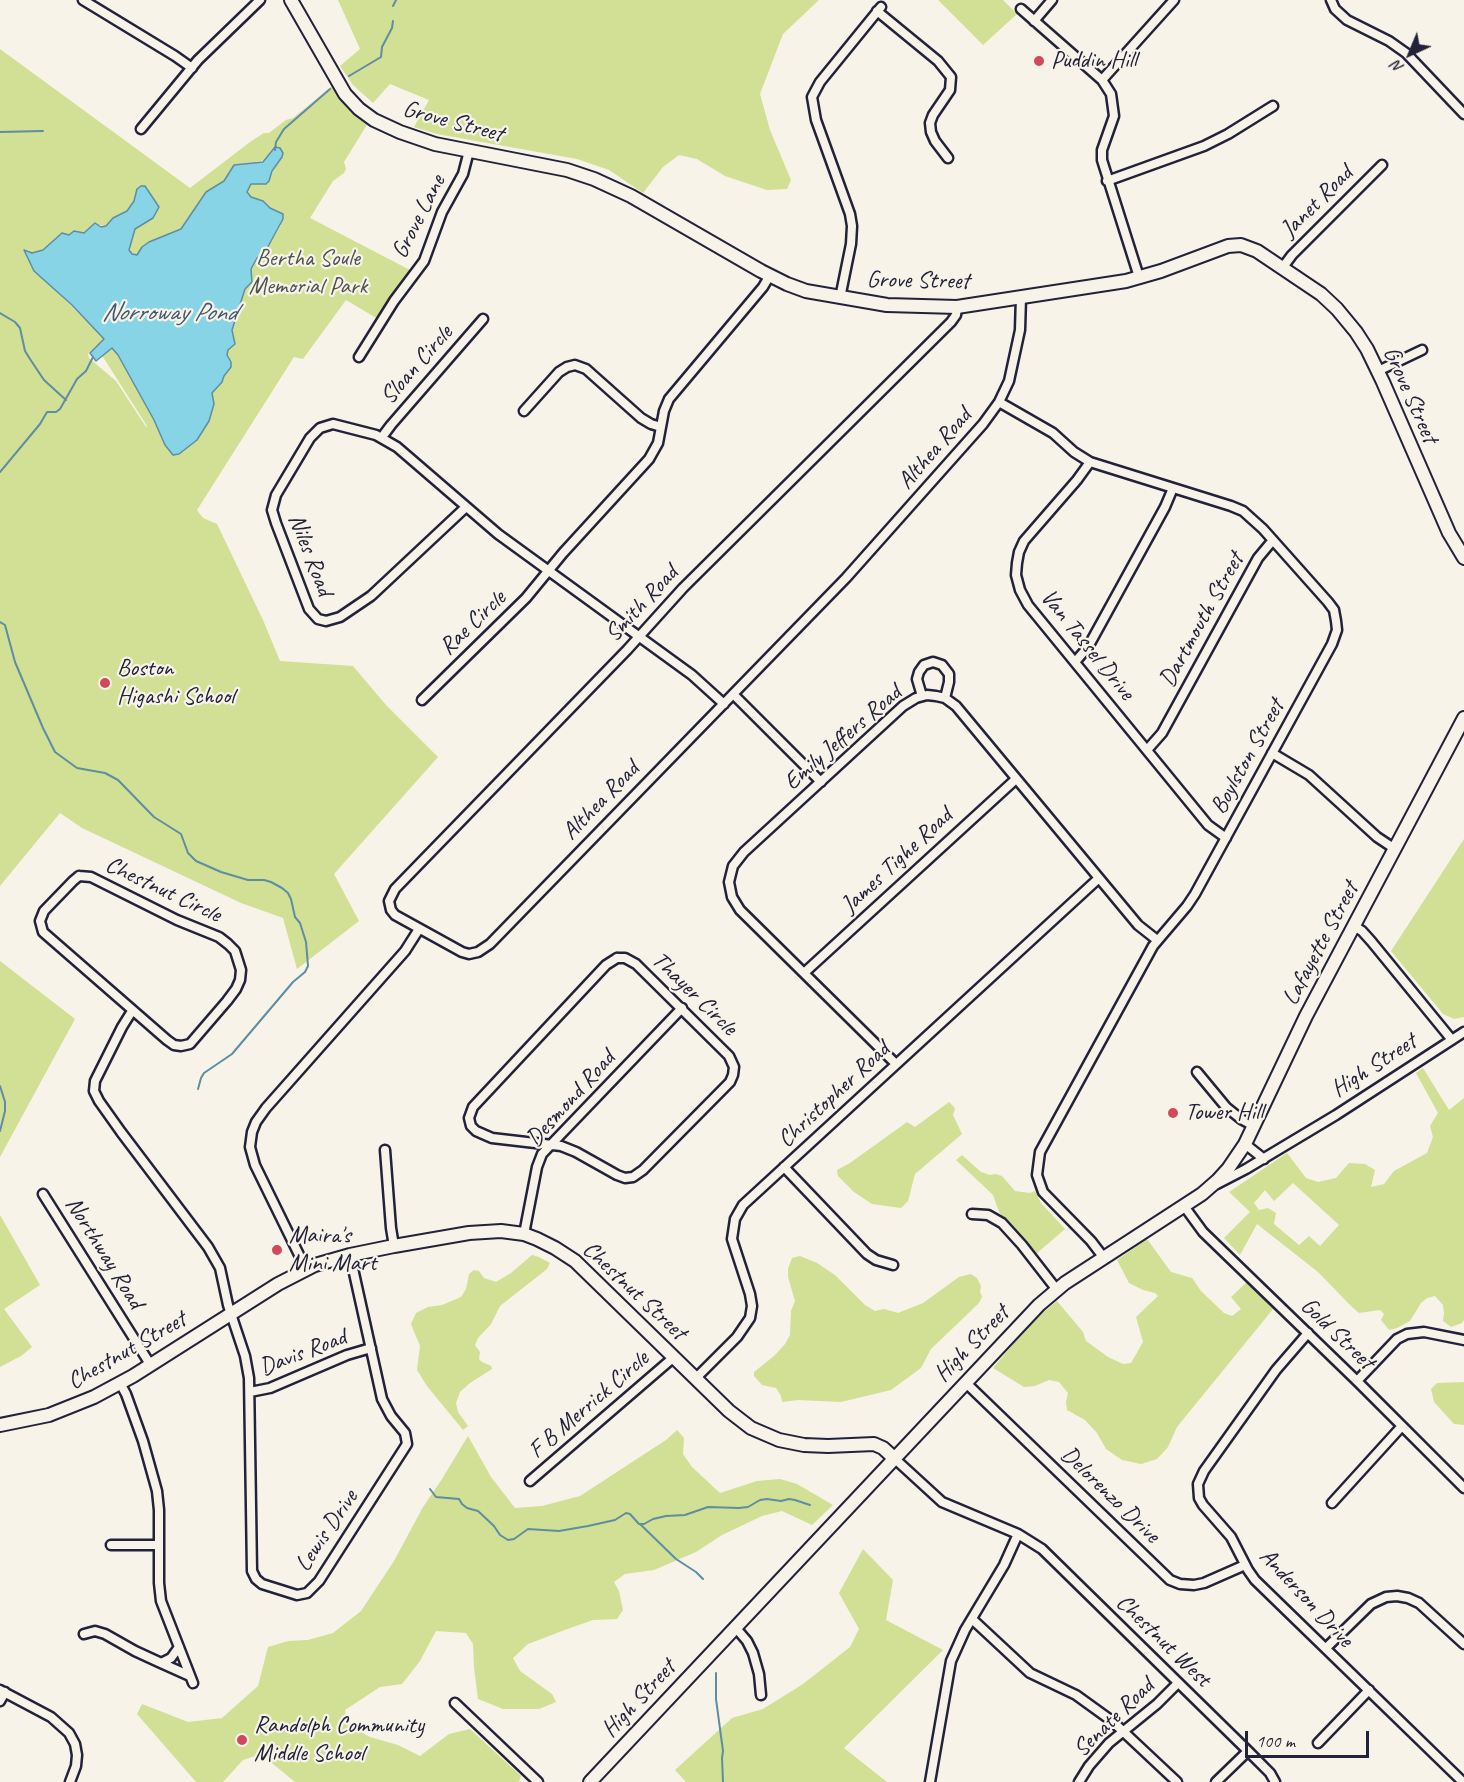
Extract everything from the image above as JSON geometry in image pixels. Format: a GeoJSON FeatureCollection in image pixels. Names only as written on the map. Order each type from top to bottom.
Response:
{"type":"FeatureCollection","features":[{"type":"Feature","properties":{"kind":"main road","name":"Grove Street"},"geometry":{"type":"LineString","coordinates":[[291,0],[351,101],[379,122],[407,135],[469,151],[567,170],[601,181],[770,276],[807,291],[899,306],[957,307],[1113,284],[1161,272],[1234,245],[1257,251],[1321,294],[1362,340],[1378,370],[1444,524],[1464,558]]}},
{"type":"Feature","properties":{"kind":"main road","name":"Lafayette Street"},"geometry":{"type":"LineString","coordinates":[[1212,1186],[1228,1169],[1245,1144],[1303,1023],[1464,718]]}},
{"type":"Feature","properties":{"kind":"main road","name":"High Street"},"geometry":{"type":"LineString","coordinates":[[590,1782],[1032,1311],[1057,1290],[1212,1186]]}},
{"type":"Feature","properties":{"kind":"main road","name":"Chestnut Street"},"geometry":{"type":"LineString","coordinates":[[0,1425],[64,1410],[94,1397],[282,1281],[306,1269],[350,1255],[394,1246],[480,1232],[501,1231],[524,1234],[549,1244],[576,1261],[740,1420],[764,1435],[804,1445],[874,1444],[883,1448],[894,1458]]}},
{"type":"Feature","properties":{"kind":"street"},"geometry":{"type":"LineString","coordinates":[[83,0],[192,68]]}},
{"type":"Feature","properties":{"kind":"street"},"geometry":{"type":"LineString","coordinates":[[141,129],[192,68],[260,0]]}},
{"type":"Feature","properties":{"kind":"street"},"geometry":{"type":"LineString","coordinates":[[1034,21],[1053,0]]}},
{"type":"Feature","properties":{"kind":"street"},"geometry":{"type":"LineString","coordinates":[[1102,80],[1174,0]]}},
{"type":"Feature","properties":{"kind":"street"},"geometry":{"type":"LineString","coordinates":[[1331,0],[1335,9],[1347,20],[1406,52],[1464,114]]}},
{"type":"Feature","properties":{"kind":"street"},"geometry":{"type":"LineString","coordinates":[[840,298],[851,244],[852,226],[850,214],[816,120],[812,97],[820,82],[879,9],[938,61],[951,77],[950,90],[930,123],[935,141],[948,158]]}},
{"type":"Feature","properties":{"kind":"street"},"geometry":{"type":"LineString","coordinates":[[1021,9],[1102,80],[1111,94],[1115,112],[1113,124],[1101,155],[1107,181],[1139,277]]}},
{"type":"Feature","properties":{"kind":"street"},"geometry":{"type":"LineString","coordinates":[[1107,181],[1204,146],[1273,106]]}},
{"type":"Feature","properties":{"kind":"street","name":"Grove Lane"},"geometry":{"type":"LineString","coordinates":[[359,357],[394,301],[424,261],[442,212],[462,174],[469,151]]}},
{"type":"Feature","properties":{"kind":"street","name":"Janet Road"},"geometry":{"type":"LineString","coordinates":[[1283,267],[1292,255],[1382,165]]}},
{"type":"Feature","properties":{"kind":"street","name":"Rae Circle"},"geometry":{"type":"LineString","coordinates":[[422,700],[526,598],[652,455],[658,442],[666,405],[673,394],[770,276]]}},
{"type":"Feature","properties":{"kind":"street","name":"Althea Road"},"geometry":{"type":"LineString","coordinates":[[419,929],[462,952],[475,953],[484,949],[846,578],[964,446],[999,402],[1014,364],[1021,319],[1021,297]]}},
{"type":"Feature","properties":{"kind":"street","name":"Smith Road"},"geometry":{"type":"LineString","coordinates":[[419,929],[401,919],[391,910],[390,898],[395,889],[615,663],[683,588],[951,322],[956,315],[957,307]]}},
{"type":"Feature","properties":{"kind":"street","name":"Sloan Circle"},"geometry":{"type":"LineString","coordinates":[[382,437],[483,319]]}},
{"type":"Feature","properties":{"kind":"street"},"geometry":{"type":"LineString","coordinates":[[1378,370],[1422,350]]}},
{"type":"Feature","properties":{"kind":"street"},"geometry":{"type":"LineString","coordinates":[[524,411],[562,369],[579,366],[589,371],[641,418],[661,427]]}},
{"type":"Feature","properties":{"kind":"street","name":"Boylston Street"},"geometry":{"type":"LineString","coordinates":[[999,402],[1053,433],[1074,452],[1090,462],[1243,511],[1258,523],[1332,606],[1336,615],[1336,635],[1332,644],[1226,838],[1191,900],[1157,940],[1045,1140],[1038,1158],[1037,1175],[1043,1192],[1091,1241],[1104,1258]]}},
{"type":"Feature","properties":{"kind":"street","name":"Niles Road"},"geometry":{"type":"LineString","coordinates":[[466,507],[366,600],[331,621],[322,621],[306,604],[272,510],[274,499],[310,438],[320,428],[329,424],[337,425],[382,437],[466,507],[548,571],[692,675],[724,704]]}},
{"type":"Feature","properties":{"kind":"street","name":"Van Tassel Drive"},"geometry":{"type":"LineString","coordinates":[[1090,462],[1081,476],[1027,536],[1019,552],[1017,563],[1018,586],[1025,601],[1208,825],[1226,838]]}},
{"type":"Feature","properties":{"kind":"street"},"geometry":{"type":"LineString","coordinates":[[1075,662],[1088,647],[1173,488]]}},
{"type":"Feature","properties":{"kind":"street","name":"Dartmouth Street"},"geometry":{"type":"LineString","coordinates":[[1147,750],[1162,733],[1258,558],[1273,540]]}},
{"type":"Feature","properties":{"kind":"street"},"geometry":{"type":"LineString","coordinates":[[922,696],[917,679],[919,672],[926,664],[935,662],[945,667],[949,674],[945,698],[959,709],[1138,926],[1157,940]]}},
{"type":"Feature","properties":{"kind":"street"},"geometry":{"type":"LineString","coordinates":[[733,694],[821,782]]}},
{"type":"Feature","properties":{"kind":"street","name":"Emily Jeffers Road"},"geometry":{"type":"LineString","coordinates":[[896,1064],[737,906],[732,897],[729,882],[731,871],[740,856],[903,706],[922,696],[932,695],[945,698]]}},
{"type":"Feature","properties":{"kind":"street"},"geometry":{"type":"LineString","coordinates":[[1272,753],[1315,779],[1377,837],[1395,849]]}},
{"type":"Feature","properties":{"kind":"street","name":"James Tighe Road"},"geometry":{"type":"LineString","coordinates":[[804,973],[1016,778]]}},
{"type":"Feature","properties":{"kind":"street","name":"Chestnut Circle"},"geometry":{"type":"LineString","coordinates":[[80,876],[91,877],[177,920],[219,937],[232,947],[237,955],[241,970],[236,989],[190,1044],[181,1046],[170,1043],[132,1011],[49,938],[41,928],[40,921],[44,911],[80,876]]}},
{"type":"Feature","properties":{"kind":"street","name":"Christopher Road"},"geometry":{"type":"LineString","coordinates":[[696,1378],[737,1337],[748,1323],[751,1312],[752,1300],[748,1284],[733,1244],[734,1223],[743,1205],[1099,878]]}},
{"type":"Feature","properties":{"kind":"street"},"geometry":{"type":"LineString","coordinates":[[1354,926],[1371,940],[1452,1040]]}},
{"type":"Feature","properties":{"kind":"street"},"geometry":{"type":"LineString","coordinates":[[306,1269],[255,1165],[250,1147],[252,1132],[266,1108],[405,951],[419,929]]}},
{"type":"Feature","properties":{"kind":"street","name":"Thayer Circle"},"geometry":{"type":"LineString","coordinates":[[621,958],[633,961],[682,1008],[732,1059],[733,1075],[727,1085],[637,1176],[629,1178],[617,1175],[571,1150],[551,1145],[492,1138],[482,1135],[473,1128],[469,1114],[475,1104],[613,960],[621,958]]}},
{"type":"Feature","properties":{"kind":"street","name":"Desmond Road"},"geometry":{"type":"LineString","coordinates":[[524,1234],[542,1154],[682,1008]]}},
{"type":"Feature","properties":{"kind":"street"},"geometry":{"type":"LineString","coordinates":[[132,1011],[95,1081],[94,1092],[115,1124],[212,1252],[220,1268],[231,1313]]}},
{"type":"Feature","properties":{"kind":"street","name":"High Street"},"geometry":{"type":"LineString","coordinates":[[1212,1186],[1264,1159],[1464,1032]]}},
{"type":"Feature","properties":{"kind":"street"},"geometry":{"type":"LineString","coordinates":[[1197,1072],[1226,1107],[1254,1126]]}},
{"type":"Feature","properties":{"kind":"street"},"geometry":{"type":"LineString","coordinates":[[1245,1144],[1264,1159]]}},
{"type":"Feature","properties":{"kind":"street"},"geometry":{"type":"LineString","coordinates":[[385,1150],[394,1246]]}},
{"type":"Feature","properties":{"kind":"street"},"geometry":{"type":"LineString","coordinates":[[784,1167],[867,1254],[876,1260],[893,1265]]}},
{"type":"Feature","properties":{"kind":"street","name":"Northway Road"},"geometry":{"type":"LineString","coordinates":[[43,1194],[150,1364]]}},
{"type":"Feature","properties":{"kind":"street","name":"Gold Street"},"geometry":{"type":"LineString","coordinates":[[1184,1206],[1203,1232],[1358,1381],[1464,1488]]}},
{"type":"Feature","properties":{"kind":"street"},"geometry":{"type":"LineString","coordinates":[[972,1214],[988,1215],[1002,1223],[1057,1290]]}},
{"type":"Feature","properties":{"kind":"street","name":"Lewis Drive"},"geometry":{"type":"LineString","coordinates":[[231,1313],[247,1364],[250,1392],[253,1575],[265,1586],[297,1595],[304,1594],[314,1588],[319,1581],[406,1444],[405,1433],[383,1403],[350,1255]]}},
{"type":"Feature","properties":{"kind":"street"},"geometry":{"type":"LineString","coordinates":[[1358,1381],[1397,1339],[1407,1334],[1424,1332],[1464,1340]]}},
{"type":"Feature","properties":{"kind":"street","name":"Anderson Drive"},"geometry":{"type":"LineString","coordinates":[[1308,1333],[1270,1378],[1204,1471],[1198,1484],[1197,1493],[1200,1502],[1231,1536],[1245,1565],[1261,1586],[1463,1782]]}},
{"type":"Feature","properties":{"kind":"street","name":"Davis Road"},"geometry":{"type":"LineString","coordinates":[[250,1392],[270,1388],[347,1355],[371,1348]]}},
{"type":"Feature","properties":{"kind":"street","name":"F B Merrick Circle"},"geometry":{"type":"LineString","coordinates":[[530,1481],[674,1357]]}},
{"type":"Feature","properties":{"kind":"street","name":"Delorenzo Drive"},"geometry":{"type":"LineString","coordinates":[[965,1382],[1170,1580],[1185,1585],[1204,1583],[1245,1565]]}},
{"type":"Feature","properties":{"kind":"street"},"geometry":{"type":"LineString","coordinates":[[84,1634],[95,1632],[105,1634],[192,1679],[161,1601],[159,1504],[156,1485],[143,1441],[120,1383]]}},
{"type":"Feature","properties":{"kind":"street"},"geometry":{"type":"LineString","coordinates":[[1332,1503],[1402,1426]]}},
{"type":"Feature","properties":{"kind":"street","name":"Chestnut West"},"geometry":{"type":"LineString","coordinates":[[894,1458],[942,1502],[1018,1534],[1042,1549],[1248,1751],[1270,1773],[1275,1782]]}},
{"type":"Feature","properties":{"kind":"street"},"geometry":{"type":"LineString","coordinates":[[930,1782],[951,1661],[972,1619],[1004,1565],[1018,1534]]}},
{"type":"Feature","properties":{"kind":"street"},"geometry":{"type":"LineString","coordinates":[[111,1545],[159,1545]]}},
{"type":"Feature","properties":{"kind":"street"},"geometry":{"type":"LineString","coordinates":[[1326,1648],[1366,1608],[1376,1601],[1392,1597],[1403,1597],[1419,1602],[1464,1644]]}},
{"type":"Feature","properties":{"kind":"street"},"geometry":{"type":"LineString","coordinates":[[972,1619],[1030,1673],[1082,1698],[1123,1731],[1177,1782]]}},
{"type":"Feature","properties":{"kind":"street"},"geometry":{"type":"LineString","coordinates":[[735,1627],[747,1641],[753,1653],[759,1674],[761,1695]]}},
{"type":"Feature","properties":{"kind":"street"},"geometry":{"type":"LineString","coordinates":[[161,1663],[171,1658],[179,1647]]}},
{"type":"Feature","properties":{"kind":"street","name":"Senate Road"},"geometry":{"type":"LineString","coordinates":[[1079,1782],[1100,1753],[1178,1683]]}},
{"type":"Feature","properties":{"kind":"street"},"geometry":{"type":"LineString","coordinates":[[1318,1743],[1369,1690]]}},
{"type":"Feature","properties":{"kind":"street"},"geometry":{"type":"LineString","coordinates":[[0,1701],[3,1691],[51,1717],[69,1733],[75,1744],[77,1755],[70,1782]]}},
{"type":"Feature","properties":{"kind":"street"},"geometry":{"type":"LineString","coordinates":[[455,1703],[538,1782]]}},
{"type":"Feature","properties":{"kind":"street"},"geometry":{"type":"LineString","coordinates":[[1216,1782],[1248,1751]]}},
{"type":"Feature","properties":{"kind":"green space"},"geometry":{"type":"Polygon","coordinates":[[[338,0],[819,0],[783,34],[760,94],[770,130],[791,180],[787,189],[767,190],[725,176],[697,159],[679,155],[663,167],[643,193],[609,170],[577,159],[437,134],[414,127],[429,100],[390,84],[373,103],[353,85],[340,66],[360,49],[338,0]]]}},
{"type":"Feature","properties":{"kind":"green space"},"geometry":{"type":"Polygon","coordinates":[[[938,0],[1003,0],[1017,14],[983,45],[938,0]]]}},
{"type":"Feature","properties":{"kind":"green space","name":"Bertha Soule Memorial Park"},"geometry":{"type":"Polygon","coordinates":[[[0,49],[190,188],[250,142],[293,118],[332,86],[347,107],[368,123],[344,162],[346,169],[344,173],[333,181],[310,218],[410,270],[378,319],[346,300],[303,359],[294,357],[197,510],[203,518],[217,524],[280,661],[353,666],[386,705],[438,757],[334,874],[359,921],[297,969],[283,918],[241,903],[82,828],[60,813],[0,886],[0,49]],[[271,150],[266,160],[242,164],[224,181],[206,192],[181,229],[149,242],[137,255],[132,254],[129,250],[135,229],[153,218],[153,198],[147,188],[137,189],[134,201],[127,211],[106,226],[99,225],[84,233],[74,231],[69,235],[62,233],[43,250],[31,253],[28,250],[25,253],[45,280],[105,339],[118,355],[154,420],[165,445],[186,447],[197,440],[212,412],[214,389],[222,382],[231,367],[227,355],[235,341],[232,330],[245,289],[251,284],[251,269],[257,258],[264,254],[281,225],[281,213],[270,208],[263,201],[251,197],[247,192],[251,184],[266,184],[279,162],[271,150]],[[96,346],[88,354],[89,358],[116,381],[146,427],[147,426],[96,346]]]}},
{"type":"Feature","properties":{"kind":"green space"},"geometry":{"type":"Polygon","coordinates":[[[1464,839],[1464,1017],[1454,1019],[1443,1014],[1391,951],[1464,839]]]}},
{"type":"Feature","properties":{"kind":"green space"},"geometry":{"type":"Polygon","coordinates":[[[0,961],[75,1019],[0,1157],[0,961]]]}},
{"type":"Feature","properties":{"kind":"green space"},"geometry":{"type":"Polygon","coordinates":[[[1423,1068],[1449,1110],[1464,1098],[1464,1320],[1451,1327],[1443,1321],[1443,1305],[1435,1296],[1421,1303],[1410,1321],[1389,1330],[1381,1320],[1384,1314],[1380,1310],[1359,1313],[1318,1272],[1257,1224],[1240,1255],[1224,1238],[1250,1212],[1229,1192],[1287,1153],[1306,1178],[1318,1182],[1336,1178],[1349,1163],[1365,1164],[1375,1170],[1371,1187],[1384,1184],[1394,1171],[1427,1153],[1433,1137],[1430,1126],[1438,1113],[1416,1073],[1423,1068]],[[1293,1183],[1274,1201],[1265,1190],[1254,1203],[1259,1210],[1268,1208],[1276,1213],[1274,1224],[1299,1245],[1309,1236],[1320,1246],[1339,1225],[1293,1183]]]}},
{"type":"Feature","properties":{"kind":"green space"},"geometry":{"type":"Polygon","coordinates":[[[949,1102],[955,1108],[953,1115],[962,1134],[915,1174],[908,1201],[901,1208],[872,1204],[854,1192],[838,1176],[837,1170],[907,1122],[915,1127],[949,1102]]]}},
{"type":"Feature","properties":{"kind":"green space"},"geometry":{"type":"Polygon","coordinates":[[[962,1155],[981,1172],[1002,1176],[1015,1191],[1030,1193],[1035,1191],[1041,1203],[1065,1229],[1036,1254],[999,1212],[993,1195],[956,1160],[962,1155]]]}},
{"type":"Feature","properties":{"kind":"green space"},"geometry":{"type":"Polygon","coordinates":[[[0,1215],[40,1285],[4,1309],[32,1347],[21,1356],[0,1367],[0,1215]]]}},
{"type":"Feature","properties":{"kind":"green space"},"geometry":{"type":"Polygon","coordinates":[[[1147,1239],[1171,1272],[1192,1278],[1201,1291],[1224,1313],[1232,1316],[1241,1309],[1231,1297],[1247,1282],[1273,1309],[1177,1427],[1168,1447],[1157,1459],[1141,1464],[1122,1460],[1106,1449],[1097,1433],[1085,1420],[1067,1410],[1068,1393],[1059,1382],[1049,1380],[1035,1386],[1024,1387],[993,1368],[1031,1323],[1057,1301],[1083,1332],[1086,1341],[1108,1357],[1123,1364],[1131,1363],[1143,1342],[1136,1317],[1158,1296],[1129,1283],[1117,1260],[1147,1239]]]}},
{"type":"Feature","properties":{"kind":"green space"},"geometry":{"type":"Polygon","coordinates":[[[532,1255],[550,1263],[547,1269],[500,1306],[491,1324],[478,1338],[475,1345],[480,1352],[479,1359],[492,1369],[460,1392],[456,1403],[458,1412],[468,1426],[463,1430],[417,1370],[420,1346],[411,1324],[416,1313],[461,1297],[466,1289],[469,1274],[474,1270],[479,1271],[484,1278],[496,1282],[511,1273],[532,1255]]]}},
{"type":"Feature","properties":{"kind":"green space"},"geometry":{"type":"Polygon","coordinates":[[[800,1256],[817,1263],[835,1275],[865,1305],[875,1311],[884,1309],[898,1313],[923,1303],[959,1277],[971,1274],[977,1278],[981,1286],[982,1297],[979,1303],[931,1349],[921,1368],[891,1390],[841,1402],[798,1400],[782,1402],[776,1388],[762,1385],[754,1376],[754,1372],[774,1356],[790,1335],[791,1311],[795,1301],[788,1269],[792,1258],[800,1256]]]}},
{"type":"Feature","properties":{"kind":"green space"},"geometry":{"type":"Polygon","coordinates":[[[1464,1382],[1464,1425],[1454,1424],[1434,1402],[1431,1389],[1437,1383],[1464,1382]]]}},
{"type":"Feature","properties":{"kind":"green space"},"geometry":{"type":"Polygon","coordinates":[[[677,1430],[684,1438],[683,1454],[692,1467],[720,1493],[757,1481],[780,1479],[797,1484],[833,1505],[812,1525],[782,1511],[762,1516],[722,1535],[696,1552],[654,1570],[625,1574],[614,1582],[619,1591],[623,1610],[617,1619],[593,1620],[562,1631],[528,1644],[513,1658],[520,1671],[552,1694],[556,1702],[539,1709],[503,1709],[478,1699],[473,1644],[466,1633],[436,1631],[420,1661],[402,1684],[380,1687],[345,1710],[348,1725],[370,1737],[398,1745],[420,1756],[449,1734],[470,1729],[521,1776],[519,1782],[295,1782],[261,1754],[243,1760],[223,1782],[196,1782],[137,1714],[142,1704],[188,1722],[222,1718],[258,1686],[268,1647],[333,1633],[361,1611],[394,1561],[423,1507],[468,1436],[491,1477],[515,1508],[542,1506],[580,1496],[666,1440],[677,1430]]]}},
{"type":"Feature","properties":{"kind":"green space"},"geometry":{"type":"Polygon","coordinates":[[[863,1549],[893,1580],[886,1620],[943,1650],[844,1748],[887,1782],[686,1782],[675,1770],[732,1718],[763,1709],[803,1684],[850,1647],[859,1629],[839,1593],[863,1549]]]}},
{"type":"Feature","properties":{"kind":"water","name":"Norroway Pond"},"geometry":{"type":"Polygon","coordinates":[[[275,147],[280,148],[283,153],[269,181],[266,184],[251,184],[247,192],[251,197],[263,201],[270,208],[283,214],[283,219],[264,254],[257,258],[251,269],[252,282],[245,289],[232,330],[235,344],[228,350],[227,355],[231,367],[212,393],[214,404],[209,421],[197,440],[179,454],[173,455],[165,445],[154,420],[118,355],[112,348],[96,361],[90,353],[104,339],[72,305],[34,271],[24,250],[32,253],[43,250],[62,233],[69,235],[74,231],[84,233],[95,223],[101,227],[106,226],[113,218],[127,211],[134,201],[137,189],[145,186],[159,207],[153,218],[135,229],[129,250],[132,254],[137,255],[149,242],[181,229],[206,192],[224,181],[234,165],[263,162],[275,147]]]}},
{"type":"Feature","properties":{"kind":"waterway"},"geometry":{"type":"LineString","coordinates":[[393,6],[396,0]]}},
{"type":"Feature","properties":{"kind":"waterway"},"geometry":{"type":"LineString","coordinates":[[349,76],[381,57],[382,47],[392,28],[393,21]]}},
{"type":"Feature","properties":{"kind":"waterway"},"geometry":{"type":"LineString","coordinates":[[275,150],[276,142],[284,129],[330,89]]}},
{"type":"Feature","properties":{"kind":"waterway"},"geometry":{"type":"LineString","coordinates":[[0,132],[43,131]]}},
{"type":"Feature","properties":{"kind":"waterway"},"geometry":{"type":"LineString","coordinates":[[0,313],[20,328],[25,351],[30,359],[44,380],[66,400]]}},
{"type":"Feature","properties":{"kind":"waterway"},"geometry":{"type":"LineString","coordinates":[[0,472],[40,424],[47,412],[56,412],[60,409],[93,357]]}},
{"type":"Feature","properties":{"kind":"waterway"},"geometry":{"type":"LineString","coordinates":[[0,622],[5,625],[15,662],[55,752],[77,768],[105,773],[118,780],[154,817],[181,834],[188,853],[196,861],[248,880],[271,882],[288,893],[291,899],[295,917],[300,923],[306,942],[308,966],[232,1054],[204,1073],[198,1089]]}},
{"type":"Feature","properties":{"kind":"waterway"},"geometry":{"type":"LineString","coordinates":[[0,1086],[5,1102],[0,1131]]}},
{"type":"Feature","properties":{"kind":"waterway"},"geometry":{"type":"LineString","coordinates":[[430,1489],[436,1497],[459,1499],[467,1508],[478,1511],[500,1535],[508,1540],[514,1539],[528,1529],[559,1531],[615,1520],[626,1513],[630,1514],[639,1524],[644,1524],[653,1519],[685,1515],[708,1507],[748,1507],[767,1499],[781,1501],[789,1499],[810,1505]]}},
{"type":"Feature","properties":{"kind":"waterway"},"geometry":{"type":"LineString","coordinates":[[640,1524],[676,1559],[703,1579]]}},
{"type":"Feature","properties":{"kind":"waterway"},"geometry":{"type":"LineString","coordinates":[[716,1673],[716,1699],[723,1751],[723,1782]]}},
{"type":"Feature","properties":{"kind":"place","name":"Puddin Hill"},"geometry":{"type":"Point","coordinates":[1039,61]}},
{"type":"Feature","properties":{"kind":"place","name":"Boston Higashi School"},"geometry":{"type":"Point","coordinates":[105,683]}},
{"type":"Feature","properties":{"kind":"place","name":"Tower Hill"},"geometry":{"type":"Point","coordinates":[1173,1113]}},
{"type":"Feature","properties":{"kind":"place","name":"Maira's Mini Mart"},"geometry":{"type":"Point","coordinates":[277,1250]}},
{"type":"Feature","properties":{"kind":"place","name":"Randolph Community Middle School"},"geometry":{"type":"Point","coordinates":[242,1740]}}]}
